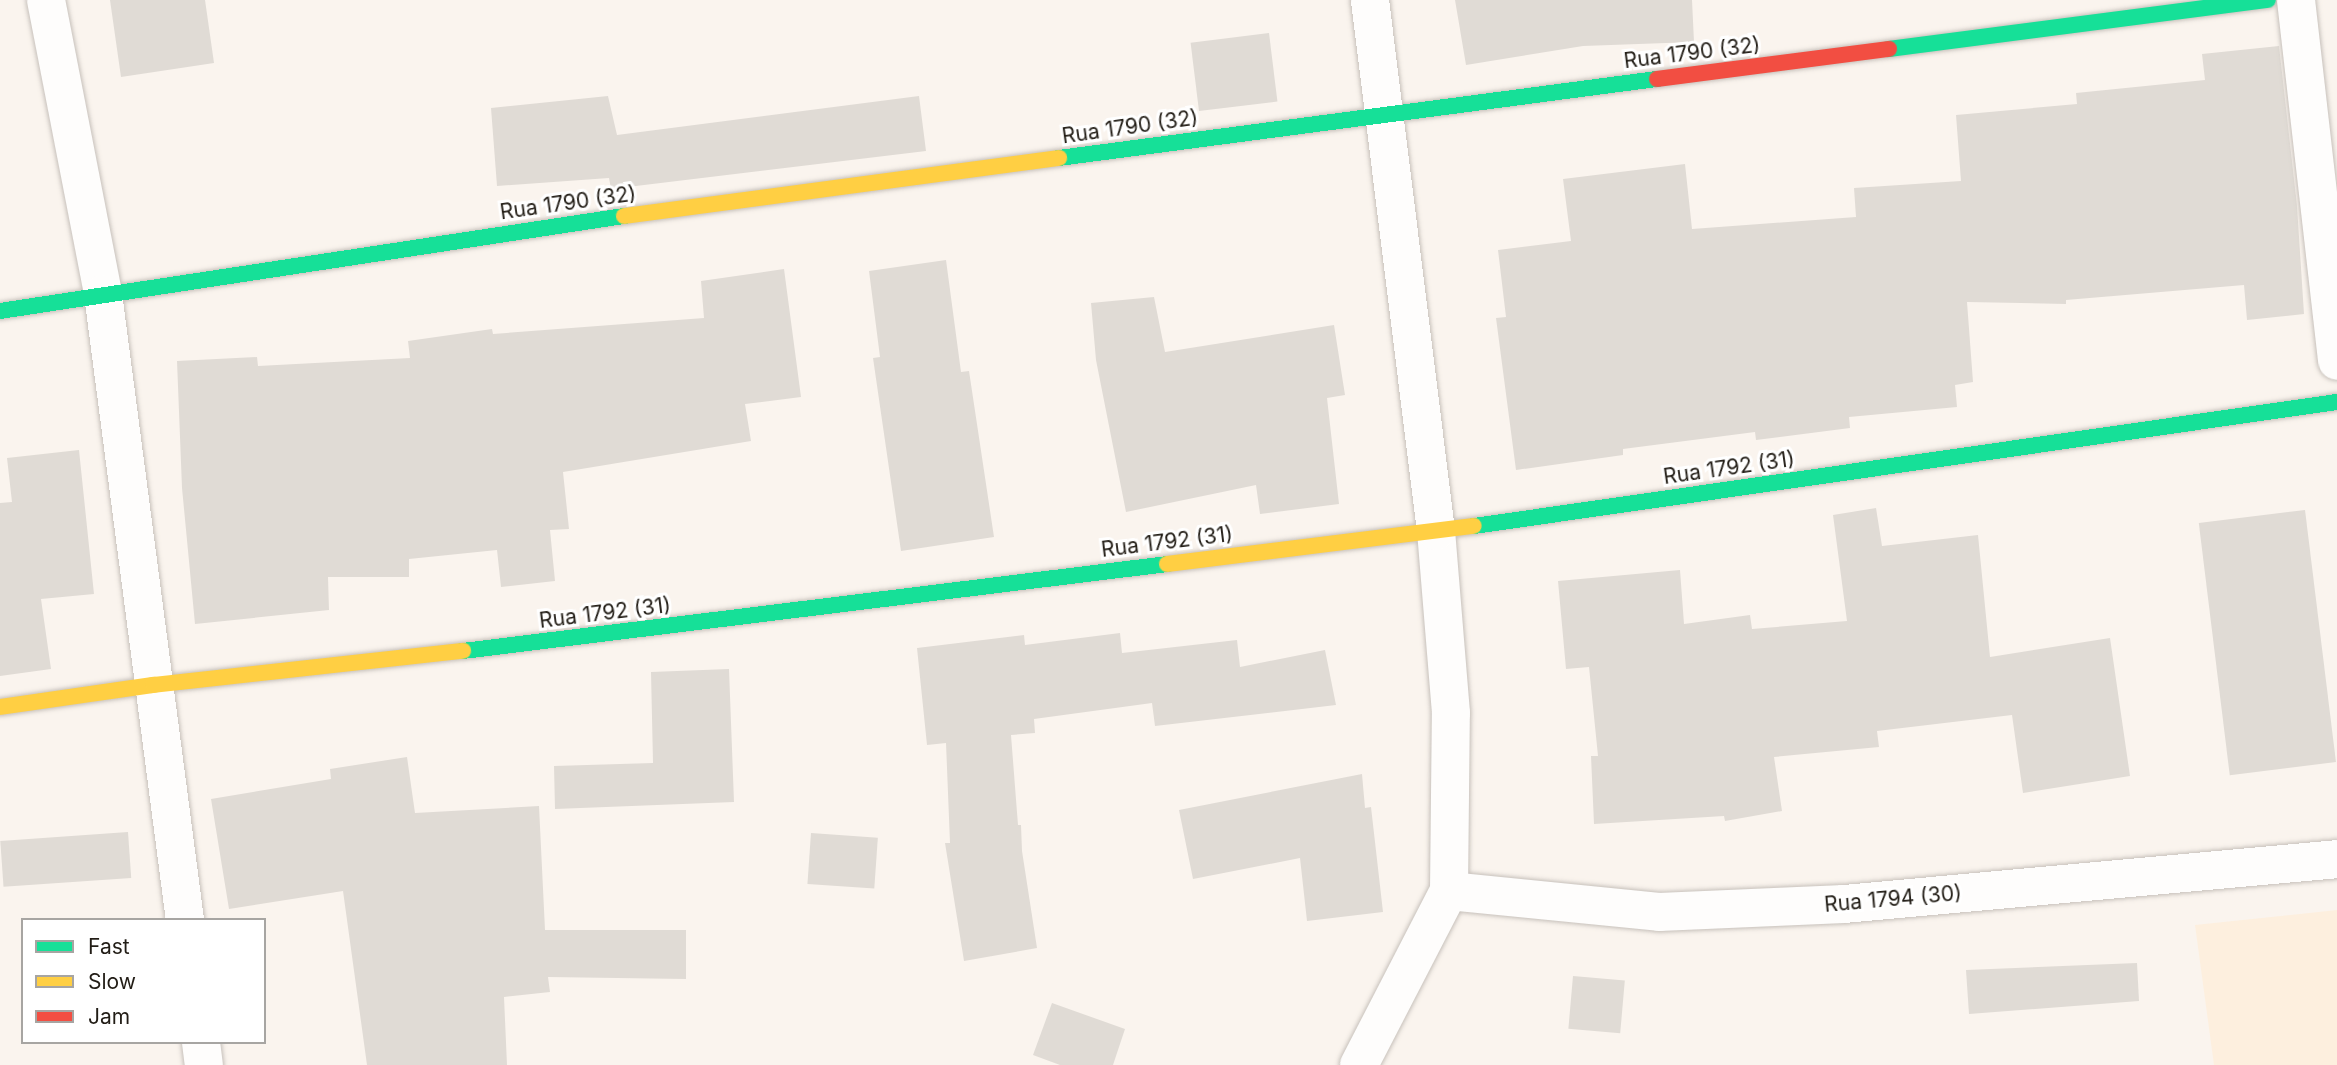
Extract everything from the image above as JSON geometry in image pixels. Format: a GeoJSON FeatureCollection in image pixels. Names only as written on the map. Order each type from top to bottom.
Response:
{"type":"FeatureCollection","features":[{"type":"Feature","properties":{"kind":"street"},"geometry":{"type":"LineString","coordinates":[[46,0],[103,294],[185,918]]}},
{"type":"Feature","properties":{"kind":"street"},"geometry":{"type":"LineString","coordinates":[[1359,1065],[1449,891],[1451,713],[1436,531],[1370,0]]}},
{"type":"Feature","properties":{"kind":"street","name":"Rua 1790 (32)"},"geometry":{"type":"LineString","coordinates":[[0,311],[528,229],[1385,114],[2268,0]]}},
{"type":"Feature","properties":{"kind":"street"},"geometry":{"type":"LineString","coordinates":[[2296,0],[2337,361]]}},
{"type":"Feature","properties":{"kind":"street","name":"Rua 1792 (31)"},"geometry":{"type":"LineString","coordinates":[[0,708],[153,685],[585,638],[1436,531],[2337,402]]}},
{"type":"Feature","properties":{"kind":"street","name":"Rua 1794 (30)"},"geometry":{"type":"LineString","coordinates":[[1449,891],[1659,912],[1843,904],[2337,859]]}},
{"type":"Feature","properties":{"kind":"street"},"geometry":{"type":"LineString","coordinates":[[201,1044],[204,1065]]}},
{"type":"Feature","properties":{"kind":"shaded area"},"geometry":{"type":"Polygon","coordinates":[[[2337,910],[2337,1065],[2214,1065],[2195,925],[2337,910]]]}},
{"type":"Feature","properties":{"kind":"building"},"geometry":{"type":"Polygon","coordinates":[[[110,0],[205,0],[214,63],[121,77],[110,0]]]}},
{"type":"Feature","properties":{"kind":"building"},"geometry":{"type":"Polygon","coordinates":[[[1455,0],[1692,0],[1694,42],[1583,46],[1466,65],[1455,0]]]}},
{"type":"Feature","properties":{"kind":"building"},"geometry":{"type":"Polygon","coordinates":[[[1269,33],[1277,101],[1199,111],[1191,43],[1269,33]]]}},
{"type":"Feature","properties":{"kind":"building"},"geometry":{"type":"Polygon","coordinates":[[[2279,46],[2297,206],[2304,314],[2247,320],[2244,285],[2066,300],[2066,304],[1967,302],[1973,382],[1955,385],[1957,407],[1849,417],[1850,428],[1756,440],[1755,432],[1623,449],[1623,455],[1516,470],[1496,318],[1506,317],[1498,250],[1571,241],[1563,179],[1685,164],[1692,229],[1856,217],[1854,188],[1961,181],[1956,115],[2077,104],[2076,93],[2205,80],[2202,54],[2279,46]]]}},
{"type":"Feature","properties":{"kind":"building"},"geometry":{"type":"Polygon","coordinates":[[[608,96],[617,135],[919,96],[926,151],[611,189],[609,178],[497,186],[491,108],[608,96]]]}},
{"type":"Feature","properties":{"kind":"building"},"geometry":{"type":"Polygon","coordinates":[[[946,260],[961,372],[969,371],[994,537],[901,551],[873,358],[880,357],[869,271],[946,260]]]}},
{"type":"Feature","properties":{"kind":"building"},"geometry":{"type":"Polygon","coordinates":[[[784,269],[801,397],[745,404],[751,441],[563,472],[569,529],[550,530],[555,581],[501,587],[497,550],[409,559],[409,577],[328,577],[329,610],[195,624],[182,488],[177,361],[257,357],[258,366],[410,358],[408,341],[492,329],[493,334],[704,318],[701,281],[784,269]]]}},
{"type":"Feature","properties":{"kind":"building"},"geometry":{"type":"Polygon","coordinates":[[[1154,297],[1165,352],[1334,325],[1345,395],[1327,398],[1339,504],[1260,514],[1256,485],[1126,512],[1096,360],[1091,303],[1154,297]]]}},
{"type":"Feature","properties":{"kind":"building"},"geometry":{"type":"Polygon","coordinates":[[[79,450],[94,594],[41,599],[51,669],[0,676],[0,503],[12,502],[7,458],[79,450]]]}},
{"type":"Feature","properties":{"kind":"building"},"geometry":{"type":"Polygon","coordinates":[[[1876,508],[1882,546],[1978,535],[1990,657],[2110,638],[2130,776],[2023,793],[2012,715],[1877,731],[1879,747],[1774,757],[1782,811],[1725,821],[1724,816],[1594,824],[1591,756],[1598,756],[1589,667],[1566,669],[1558,581],[1680,570],[1684,624],[1750,615],[1752,629],[1847,621],[1833,515],[1876,508]]]}},
{"type":"Feature","properties":{"kind":"building"},"geometry":{"type":"Polygon","coordinates":[[[2305,510],[2336,762],[2230,775],[2199,523],[2305,510]]]}},
{"type":"Feature","properties":{"kind":"building"},"geometry":{"type":"Polygon","coordinates":[[[1120,633],[1122,653],[1237,640],[1240,667],[1325,650],[1336,705],[1155,726],[1152,703],[1034,719],[1035,733],[1011,735],[1018,825],[1021,825],[1022,851],[1037,948],[964,961],[945,843],[950,843],[946,743],[927,745],[917,648],[1024,635],[1025,645],[1120,633]]]}},
{"type":"Feature","properties":{"kind":"building"},"geometry":{"type":"Polygon","coordinates":[[[729,669],[734,802],[555,809],[554,766],[653,763],[651,672],[729,669]]]}},
{"type":"Feature","properties":{"kind":"building"},"geometry":{"type":"Polygon","coordinates":[[[407,757],[415,813],[539,806],[545,930],[686,930],[686,979],[548,977],[550,992],[504,997],[507,1065],[367,1065],[343,891],[229,909],[211,799],[331,779],[330,769],[407,757]]]}},
{"type":"Feature","properties":{"kind":"building"},"geometry":{"type":"Polygon","coordinates":[[[1362,774],[1365,808],[1371,807],[1383,912],[1307,921],[1300,858],[1193,879],[1179,810],[1362,774]]]}},
{"type":"Feature","properties":{"kind":"building"},"geometry":{"type":"Polygon","coordinates":[[[128,832],[131,878],[4,887],[0,841],[128,832]]]}},
{"type":"Feature","properties":{"kind":"building"},"geometry":{"type":"Polygon","coordinates":[[[811,833],[878,838],[874,889],[807,884],[811,833]]]}},
{"type":"Feature","properties":{"kind":"building"},"geometry":{"type":"Polygon","coordinates":[[[2137,963],[2139,1001],[1969,1014],[1966,970],[2137,963]]]}},
{"type":"Feature","properties":{"kind":"building"},"geometry":{"type":"Polygon","coordinates":[[[1573,976],[1625,981],[1620,1033],[1568,1029],[1573,976]]]}},
{"type":"Feature","properties":{"kind":"building"},"geometry":{"type":"Polygon","coordinates":[[[1052,1003],[1125,1029],[1113,1065],[1060,1065],[1033,1055],[1052,1003]]]}},
{"type":"Feature","properties":{"kind":"traffic: fast"},"geometry":{"type":"LineString","coordinates":[[1889,49],[2268,0]]}},
{"type":"Feature","properties":{"kind":"traffic: fast"},"geometry":{"type":"LineString","coordinates":[[1059,158],[1657,79]]}},
{"type":"Feature","properties":{"kind":"traffic: fast"},"geometry":{"type":"LineString","coordinates":[[0,311],[624,216]]}},
{"type":"Feature","properties":{"kind":"traffic: fast"},"geometry":{"type":"LineString","coordinates":[[1474,526],[2337,402]]}},
{"type":"Feature","properties":{"kind":"traffic: fast"},"geometry":{"type":"LineString","coordinates":[[463,651],[1167,564]]}},
{"type":"Feature","properties":{"kind":"traffic: slow"},"geometry":{"type":"LineString","coordinates":[[624,216],[1059,158]]}},
{"type":"Feature","properties":{"kind":"traffic: slow"},"geometry":{"type":"LineString","coordinates":[[1167,564],[1474,526]]}},
{"type":"Feature","properties":{"kind":"traffic: slow"},"geometry":{"type":"LineString","coordinates":[[0,707],[153,685],[463,651]]}},
{"type":"Feature","properties":{"kind":"traffic: jam"},"geometry":{"type":"LineString","coordinates":[[1657,79],[1889,49]]}}]}
